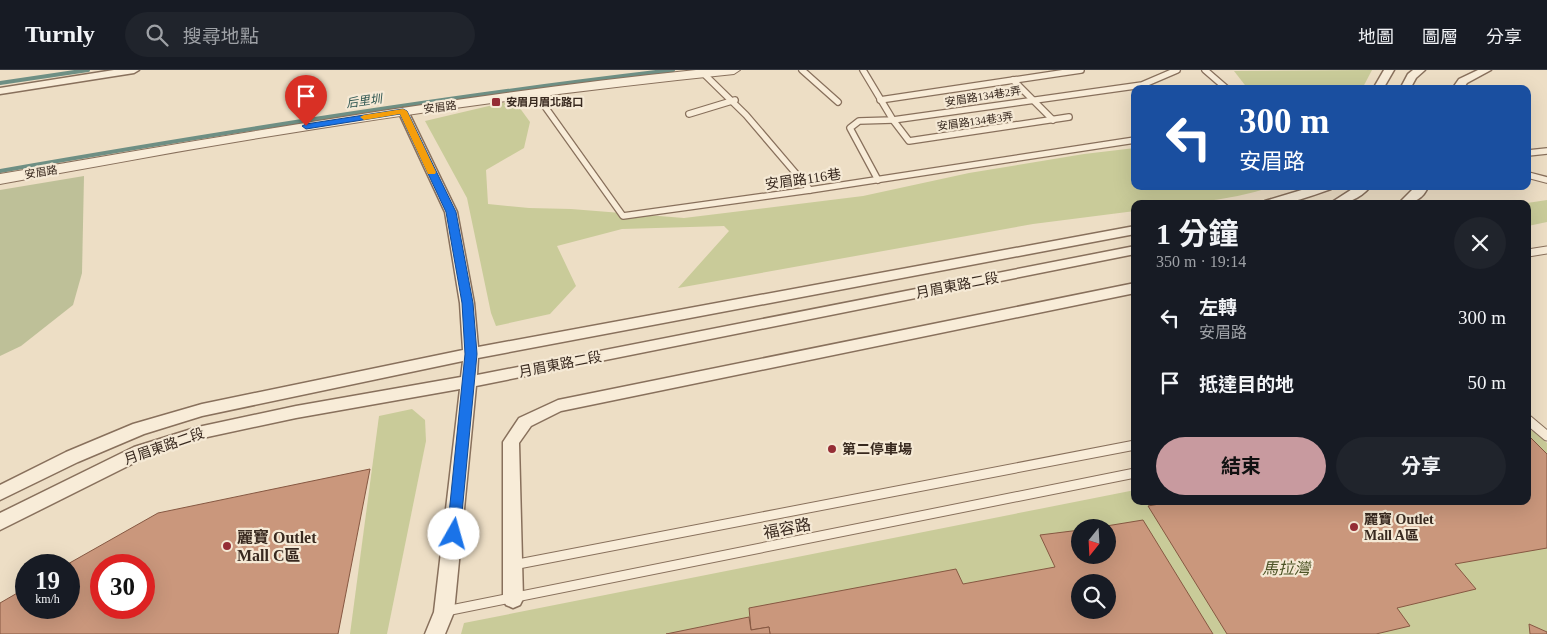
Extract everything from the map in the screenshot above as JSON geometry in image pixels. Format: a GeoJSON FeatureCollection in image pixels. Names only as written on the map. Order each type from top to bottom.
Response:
{"type":"FeatureCollection","features":[{"type":"Feature","properties":{"kind":"street"},"geometry":{"type":"LineString","coordinates":[[0,91],[134,70]]}},
{"type":"Feature","properties":{"kind":"street","name":"安眉路"},"geometry":{"type":"LineString","coordinates":[[0,179],[267,132],[403,111],[734,70]]}},
{"type":"Feature","properties":{"kind":"street"},"geometry":{"type":"LineString","coordinates":[[1380,85],[1389,70]]}},
{"type":"Feature","properties":{"kind":"street"},"geometry":{"type":"LineString","coordinates":[[1407,85],[1412,76],[1420,70]]}},
{"type":"Feature","properties":{"kind":"street"},"geometry":{"type":"LineString","coordinates":[[1460,85],[1463,81],[1486,70]]}},
{"type":"Feature","properties":{"kind":"street"},"geometry":{"type":"LineString","coordinates":[[403,111],[451,212],[467,303],[471,354],[460,476],[444,612],[436,634]]}},
{"type":"Feature","properties":{"kind":"street"},"geometry":{"type":"LineString","coordinates":[[1286,200],[1316,190]]}},
{"type":"Feature","properties":{"kind":"street"},"geometry":{"type":"LineString","coordinates":[[1344,200],[1360,190]]}},
{"type":"Feature","properties":{"kind":"street"},"geometry":{"type":"LineString","coordinates":[[1409,200],[1421,190]]}},
{"type":"Feature","properties":{"kind":"street","name":"月眉東路二段"},"geometry":{"type":"LineString","coordinates":[[0,493],[97,446],[139,429],[193,413],[301,388],[471,354],[1131,231]]}},
{"type":"Feature","properties":{"kind":"street","name":"月眉東路二段"},"geometry":{"type":"LineString","coordinates":[[0,522],[140,452],[198,433],[296,412],[468,382],[1131,251]]}},
{"type":"Feature","properties":{"kind":"street"},"geometry":{"type":"LineString","coordinates":[[512,598],[510,442],[525,422],[558,406],[1131,289]]}},
{"type":"Feature","properties":{"kind":"lane"},"geometry":{"type":"LineString","coordinates":[[802,70],[838,102]]}},
{"type":"Feature","properties":{"kind":"lane"},"geometry":{"type":"LineString","coordinates":[[863,70],[893,120]]}},
{"type":"Feature","properties":{"kind":"lane"},"geometry":{"type":"LineString","coordinates":[[1038,70],[1044,76]]}},
{"type":"Feature","properties":{"kind":"lane"},"geometry":{"type":"LineString","coordinates":[[880,100],[1081,70]]}},
{"type":"Feature","properties":{"kind":"lane","name":"安眉路134巷2弄"},"geometry":{"type":"LineString","coordinates":[[1136,85],[1177,70]]}},
{"type":"Feature","properties":{"kind":"lane"},"geometry":{"type":"LineString","coordinates":[[1205,70],[1222,85]]}},
{"type":"Feature","properties":{"kind":"lane"},"geometry":{"type":"LineString","coordinates":[[703,73],[735,100],[810,190]]}},
{"type":"Feature","properties":{"kind":"lane"},"geometry":{"type":"LineString","coordinates":[[1012,80],[1053,120]]}},
{"type":"Feature","properties":{"kind":"lane","name":"安眉路134巷2弄"},"geometry":{"type":"LineString","coordinates":[[878,180],[850,128],[859,121],[893,120],[1131,86]]}},
{"type":"Feature","properties":{"kind":"lane","name":"安眉路116巷"},"geometry":{"type":"LineString","coordinates":[[536,94],[623,216],[878,180],[1131,141]]}},
{"type":"Feature","properties":{"kind":"lane"},"geometry":{"type":"LineString","coordinates":[[689,114],[735,100]]}},
{"type":"Feature","properties":{"kind":"lane","name":"安眉路134巷3弄"},"geometry":{"type":"LineString","coordinates":[[893,120],[909,141],[1069,117]]}},
{"type":"Feature","properties":{"kind":"lane"},"geometry":{"type":"LineString","coordinates":[[1531,153],[1547,151]]}},
{"type":"Feature","properties":{"kind":"lane"},"geometry":{"type":"LineString","coordinates":[[1531,176],[1547,180]]}},
{"type":"Feature","properties":{"kind":"lane"},"geometry":{"type":"LineString","coordinates":[[1531,253],[1547,250]]}},
{"type":"Feature","properties":{"kind":"lane"},"geometry":{"type":"LineString","coordinates":[[1531,423],[1547,436]]}},
{"type":"Feature","properties":{"kind":"lane"},"geometry":{"type":"LineString","coordinates":[[512,566],[1131,447]]}},
{"type":"Feature","properties":{"kind":"lane","name":"福容路"},"geometry":{"type":"LineString","coordinates":[[444,612],[1131,474]]}},
{"type":"Feature","properties":{"kind":"green space"},"geometry":{"type":"Polygon","coordinates":[[[1372,70],[1364,85],[1245,85],[1234,71],[1372,70]]]}},
{"type":"Feature","properties":{"kind":"green space"},"geometry":{"type":"Polygon","coordinates":[[[514,100],[530,122],[524,148],[486,170],[488,204],[529,208],[571,209],[684,218],[863,196],[969,173],[1084,154],[1131,148],[1131,190],[1260,190],[1214,200],[1131,200],[1131,212],[1033,224],[678,288],[729,231],[724,226],[622,229],[557,246],[576,286],[550,314],[496,326],[491,313],[467,198],[425,121],[514,100]]]}},
{"type":"Feature","properties":{"kind":"green space"},"geometry":{"type":"Polygon","coordinates":[[[84,176],[82,273],[73,305],[21,346],[0,356],[0,190],[84,176]]]}},
{"type":"Feature","properties":{"kind":"green space"},"geometry":{"type":"Polygon","coordinates":[[[1547,200],[1547,222],[1531,225],[1531,202],[1547,200]]]}},
{"type":"Feature","properties":{"kind":"green space"},"geometry":{"type":"Polygon","coordinates":[[[412,409],[425,420],[426,441],[387,634],[350,634],[379,416],[412,409]]]}},
{"type":"Feature","properties":{"kind":"green space","name":"馬拉灣"},"geometry":{"type":"Polygon","coordinates":[[[1531,430],[1547,443],[1547,634],[461,634],[464,623],[1131,491],[1131,505],[1531,505],[1531,430]]]}},
{"type":"Feature","properties":{"kind":"building","name":"麗寶 Outlet Mall A區"},"geometry":{"type":"Polygon","coordinates":[[[1531,438],[1547,454],[1547,548],[1455,564],[1476,589],[1397,608],[1410,626],[1376,634],[1227,634],[1148,506],[1531,505],[1531,438]]]}},
{"type":"Feature","properties":{"kind":"building","name":"麗寶 Outlet Mall C區"},"geometry":{"type":"Polygon","coordinates":[[[370,469],[338,634],[0,634],[0,603],[15,594],[15,619],[80,619],[80,557],[158,513],[370,469]]]}},
{"type":"Feature","properties":{"kind":"building"},"geometry":{"type":"Polygon","coordinates":[[[1143,520],[1213,634],[770,634],[769,627],[751,630],[749,608],[956,569],[963,584],[1055,567],[1040,535],[1071,531],[1071,564],[1116,564],[1116,524],[1143,520]]]}},
{"type":"Feature","properties":{"kind":"building"},"geometry":{"type":"Polygon","coordinates":[[[749,617],[751,630],[769,627],[770,634],[666,634],[749,617]]]}},
{"type":"Feature","properties":{"kind":"building"},"geometry":{"type":"Polygon","coordinates":[[[1529,624],[1547,632],[1547,634],[1530,634],[1529,624]]]}},
{"type":"Feature","properties":{"kind":"waterway"},"geometry":{"type":"LineString","coordinates":[[0,83],[88,70]]}},
{"type":"Feature","properties":{"kind":"waterway","name":"后里圳"},"geometry":{"type":"LineString","coordinates":[[0,171],[336,116],[504,91],[673,70]]}},
{"type":"Feature","properties":{"kind":"slow traffic"},"geometry":{"type":"LineString","coordinates":[[364,117],[403,111],[432,172]]}},
{"type":"Feature","properties":{"kind":"place","name":"安眉月眉北路口"},"geometry":{"type":"Point","coordinates":[496,102]}},
{"type":"Feature","properties":{"kind":"place","name":"第二停車場"},"geometry":{"type":"Point","coordinates":[832,449]}},
{"type":"Feature","properties":{"kind":"place","name":"麗寶 Outlet Mall A區"},"geometry":{"type":"Point","coordinates":[1354,527]}},
{"type":"Feature","properties":{"kind":"place","name":"麗寶 Outlet Mall C區"},"geometry":{"type":"Point","coordinates":[227,546]}},
{"type":"Feature","properties":{"kind":"route"},"geometry":{"type":"LineString","coordinates":[[306,126],[403,111],[451,212],[467,303],[471,354],[454,534]]}}]}
